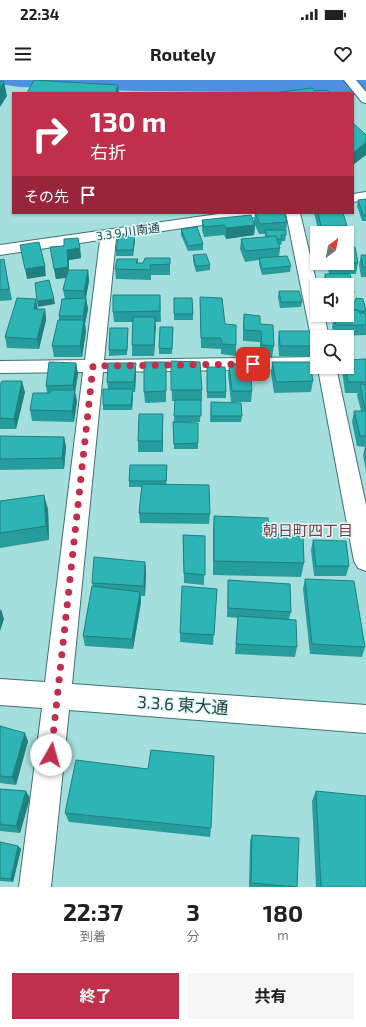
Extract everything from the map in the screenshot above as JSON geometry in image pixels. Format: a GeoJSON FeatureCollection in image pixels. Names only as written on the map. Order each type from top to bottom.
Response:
{"type":"FeatureCollection","features":[{"type":"Feature","properties":{"kind":"street"},"geometry":{"type":"LineString","coordinates":[[350,80],[366,99]]}},
{"type":"Feature","properties":{"kind":"street"},"geometry":{"type":"LineString","coordinates":[[354,198],[366,196]]}},
{"type":"Feature","properties":{"kind":"street","name":"3.3.9 川南通"},"geometry":{"type":"LineString","coordinates":[[0,250],[249,214]]}},
{"type":"Feature","properties":{"kind":"street"},"geometry":{"type":"LineString","coordinates":[[293,214],[318,330]]}},
{"type":"Feature","properties":{"kind":"street"},"geometry":{"type":"LineString","coordinates":[[35,887],[58,696],[93,366],[110,234]]}},
{"type":"Feature","properties":{"kind":"street"},"geometry":{"type":"LineString","coordinates":[[0,367],[310,364]]}},
{"type":"Feature","properties":{"kind":"street"},"geometry":{"type":"LineString","coordinates":[[328,374],[366,561]]}},
{"type":"Feature","properties":{"kind":"street","name":"3.3.6 東大通"},"geometry":{"type":"LineString","coordinates":[[0,692],[366,719]]}},
{"type":"Feature","properties":{"kind":"water"},"geometry":{"type":"Polygon","coordinates":[[[0,80],[366,80],[366,95],[354,95],[354,92],[135,91],[19,87],[0,84],[0,80]]]}},
{"type":"Feature","properties":{"kind":"building"},"geometry":{"type":"Polygon","coordinates":[[[34,80],[118,85],[115,92],[28,92],[34,80]]]}},
{"type":"Feature","properties":{"kind":"building"},"geometry":{"type":"Polygon","coordinates":[[[0,81],[4,82],[0,89],[0,81]]]}},
{"type":"Feature","properties":{"kind":"building"},"geometry":{"type":"Polygon","coordinates":[[[312,88],[315,91],[327,90],[329,92],[280,92],[312,88]]]}},
{"type":"Feature","properties":{"kind":"building"},"geometry":{"type":"Polygon","coordinates":[[[354,124],[366,135],[366,142],[354,152],[354,124]]]}},
{"type":"Feature","properties":{"kind":"building"},"geometry":{"type":"Polygon","coordinates":[[[366,199],[366,215],[363,215],[358,200],[366,199]]]}},
{"type":"Feature","properties":{"kind":"building"},"geometry":{"type":"Polygon","coordinates":[[[255,214],[284,214],[287,222],[260,224],[255,214]]]}},
{"type":"Feature","properties":{"kind":"building"},"geometry":{"type":"Polygon","coordinates":[[[318,214],[343,214],[347,226],[321,226],[318,214]]]}},
{"type":"Feature","properties":{"kind":"building"},"geometry":{"type":"Polygon","coordinates":[[[251,215],[255,225],[226,228],[224,225],[204,227],[202,220],[251,215]]]}},
{"type":"Feature","properties":{"kind":"building"},"geometry":{"type":"Polygon","coordinates":[[[197,227],[203,244],[188,246],[181,229],[197,227]]]}},
{"type":"Feature","properties":{"kind":"building"},"geometry":{"type":"Polygon","coordinates":[[[265,230],[286,230],[286,235],[281,235],[282,239],[277,239],[276,236],[267,237],[265,230]]]}},
{"type":"Feature","properties":{"kind":"building"},"geometry":{"type":"Polygon","coordinates":[[[119,234],[135,234],[133,250],[116,250],[119,234]]]}},
{"type":"Feature","properties":{"kind":"building"},"geometry":{"type":"Polygon","coordinates":[[[276,236],[280,248],[245,251],[241,239],[276,236]]]}},
{"type":"Feature","properties":{"kind":"building"},"geometry":{"type":"Polygon","coordinates":[[[78,238],[80,248],[67,250],[68,267],[54,269],[50,247],[64,246],[64,239],[78,238]]]}},
{"type":"Feature","properties":{"kind":"building"},"geometry":{"type":"Polygon","coordinates":[[[39,242],[45,266],[25,269],[20,245],[39,242]]]}},
{"type":"Feature","properties":{"kind":"building"},"geometry":{"type":"Polygon","coordinates":[[[354,247],[355,247],[358,263],[354,263],[354,247]]]}},
{"type":"Feature","properties":{"kind":"building"},"geometry":{"type":"Polygon","coordinates":[[[206,254],[210,265],[196,266],[193,255],[206,254]]]}},
{"type":"Feature","properties":{"kind":"building"},"geometry":{"type":"Polygon","coordinates":[[[361,255],[366,255],[366,267],[363,267],[361,255]]]}},
{"type":"Feature","properties":{"kind":"building"},"geometry":{"type":"Polygon","coordinates":[[[287,256],[291,266],[262,269],[259,258],[287,256]]]}},
{"type":"Feature","properties":{"kind":"building"},"geometry":{"type":"Polygon","coordinates":[[[145,258],[170,258],[170,264],[150,265],[151,270],[115,269],[117,259],[138,259],[136,263],[143,263],[145,258]]]}},
{"type":"Feature","properties":{"kind":"building"},"geometry":{"type":"Polygon","coordinates":[[[4,259],[9,289],[0,290],[0,260],[4,259]]]}},
{"type":"Feature","properties":{"kind":"building"},"geometry":{"type":"Polygon","coordinates":[[[68,270],[88,270],[84,291],[63,290],[68,270]]]}},
{"type":"Feature","properties":{"kind":"building"},"geometry":{"type":"Polygon","coordinates":[[[325,274],[350,274],[351,278],[326,278],[325,274]]]}},
{"type":"Feature","properties":{"kind":"building"},"geometry":{"type":"Polygon","coordinates":[[[49,280],[54,299],[37,301],[35,283],[49,280]]]}},
{"type":"Feature","properties":{"kind":"building"},"geometry":{"type":"Polygon","coordinates":[[[279,291],[299,291],[302,302],[281,302],[279,291]]]}},
{"type":"Feature","properties":{"kind":"building"},"geometry":{"type":"Polygon","coordinates":[[[113,295],[160,295],[160,311],[113,312],[113,295]]]}},
{"type":"Feature","properties":{"kind":"building"},"geometry":{"type":"Polygon","coordinates":[[[200,297],[222,298],[225,324],[236,325],[236,345],[222,344],[221,338],[201,338],[200,297]]]}},
{"type":"Feature","properties":{"kind":"building"},"geometry":{"type":"Polygon","coordinates":[[[17,298],[36,299],[34,309],[45,309],[37,339],[5,337],[17,298]]]}},
{"type":"Feature","properties":{"kind":"building"},"geometry":{"type":"Polygon","coordinates":[[[86,298],[83,316],[59,316],[62,299],[86,298]]]}},
{"type":"Feature","properties":{"kind":"building"},"geometry":{"type":"Polygon","coordinates":[[[174,298],[192,298],[193,314],[174,314],[174,298]]]}},
{"type":"Feature","properties":{"kind":"building"},"geometry":{"type":"Polygon","coordinates":[[[356,298],[363,299],[366,311],[354,310],[356,298]]]}},
{"type":"Feature","properties":{"kind":"building"},"geometry":{"type":"Polygon","coordinates":[[[354,310],[358,310],[360,313],[366,313],[366,325],[336,325],[335,322],[354,322],[354,310]]]}},
{"type":"Feature","properties":{"kind":"building"},"geometry":{"type":"Polygon","coordinates":[[[244,314],[260,316],[260,324],[273,325],[274,346],[262,345],[261,331],[244,330],[244,314]]]}},
{"type":"Feature","properties":{"kind":"building"},"geometry":{"type":"Polygon","coordinates":[[[133,317],[155,317],[154,345],[132,345],[133,317]]]}},
{"type":"Feature","properties":{"kind":"building"},"geometry":{"type":"Polygon","coordinates":[[[58,320],[84,320],[80,346],[52,346],[58,320]]]}},
{"type":"Feature","properties":{"kind":"building"},"geometry":{"type":"Polygon","coordinates":[[[160,327],[173,327],[172,349],[159,348],[160,327]]]}},
{"type":"Feature","properties":{"kind":"building"},"geometry":{"type":"Polygon","coordinates":[[[110,328],[128,328],[127,350],[109,350],[110,328]]]}},
{"type":"Feature","properties":{"kind":"building"},"geometry":{"type":"Polygon","coordinates":[[[279,331],[310,331],[310,346],[280,346],[279,331]]]}},
{"type":"Feature","properties":{"kind":"building"},"geometry":{"type":"Polygon","coordinates":[[[366,359],[366,382],[348,382],[346,374],[354,374],[354,360],[366,359]]]}},
{"type":"Feature","properties":{"kind":"building"},"geometry":{"type":"Polygon","coordinates":[[[171,361],[200,362],[202,390],[171,390],[171,361]]]}},
{"type":"Feature","properties":{"kind":"building"},"geometry":{"type":"Polygon","coordinates":[[[49,362],[76,363],[73,385],[46,386],[49,362]]]}},
{"type":"Feature","properties":{"kind":"building"},"geometry":{"type":"Polygon","coordinates":[[[144,362],[166,362],[166,391],[144,392],[144,362]]]}},
{"type":"Feature","properties":{"kind":"building"},"geometry":{"type":"Polygon","coordinates":[[[272,362],[310,362],[310,374],[312,374],[313,381],[276,382],[272,362]]]}},
{"type":"Feature","properties":{"kind":"building"},"geometry":{"type":"Polygon","coordinates":[[[108,363],[136,363],[134,382],[107,382],[108,363]]]}},
{"type":"Feature","properties":{"kind":"building"},"geometry":{"type":"Polygon","coordinates":[[[229,364],[250,364],[252,391],[232,391],[229,364]]]}},
{"type":"Feature","properties":{"kind":"building"},"geometry":{"type":"Polygon","coordinates":[[[207,367],[225,367],[226,392],[207,392],[207,367]]]}},
{"type":"Feature","properties":{"kind":"building"},"geometry":{"type":"Polygon","coordinates":[[[2,381],[22,381],[14,419],[0,418],[0,385],[2,381]]]}},
{"type":"Feature","properties":{"kind":"building"},"geometry":{"type":"Polygon","coordinates":[[[360,384],[366,385],[366,409],[365,409],[360,384]]]}},
{"type":"Feature","properties":{"kind":"building"},"geometry":{"type":"Polygon","coordinates":[[[103,389],[133,389],[131,405],[103,405],[103,389]]]}},
{"type":"Feature","properties":{"kind":"building"},"geometry":{"type":"Polygon","coordinates":[[[50,390],[75,390],[72,411],[30,410],[33,393],[50,393],[50,390]]]}},
{"type":"Feature","properties":{"kind":"building"},"geometry":{"type":"Polygon","coordinates":[[[175,400],[201,400],[201,416],[174,416],[175,400]]]}},
{"type":"Feature","properties":{"kind":"building"},"geometry":{"type":"Polygon","coordinates":[[[211,402],[241,403],[242,416],[211,416],[211,402]]]}},
{"type":"Feature","properties":{"kind":"building"},"geometry":{"type":"Polygon","coordinates":[[[354,411],[366,411],[366,436],[360,436],[354,411]]]}},
{"type":"Feature","properties":{"kind":"building"},"geometry":{"type":"Polygon","coordinates":[[[139,414],[163,414],[162,441],[138,441],[139,414]]]}},
{"type":"Feature","properties":{"kind":"building"},"geometry":{"type":"Polygon","coordinates":[[[173,422],[198,423],[198,443],[174,444],[173,422]]]}},
{"type":"Feature","properties":{"kind":"building"},"geometry":{"type":"Polygon","coordinates":[[[0,436],[64,437],[62,458],[0,459],[0,436]]]}},
{"type":"Feature","properties":{"kind":"building"},"geometry":{"type":"Polygon","coordinates":[[[130,465],[167,465],[166,481],[129,481],[130,465]]]}},
{"type":"Feature","properties":{"kind":"building"},"geometry":{"type":"Polygon","coordinates":[[[142,484],[209,485],[210,514],[139,513],[142,484]]]}},
{"type":"Feature","properties":{"kind":"building"},"geometry":{"type":"Polygon","coordinates":[[[44,495],[46,526],[0,533],[0,501],[44,495]]]}},
{"type":"Feature","properties":{"kind":"building"},"geometry":{"type":"Polygon","coordinates":[[[214,516],[268,518],[269,534],[303,536],[304,563],[214,561],[214,516]]]}},
{"type":"Feature","properties":{"kind":"building"},"geometry":{"type":"Polygon","coordinates":[[[183,535],[205,536],[205,575],[184,573],[183,535]]]}},
{"type":"Feature","properties":{"kind":"building"},"geometry":{"type":"Polygon","coordinates":[[[313,540],[346,541],[349,566],[316,566],[313,540]]]}},
{"type":"Feature","properties":{"kind":"building"},"geometry":{"type":"Polygon","coordinates":[[[94,557],[145,562],[144,586],[92,583],[94,557]]]}},
{"type":"Feature","properties":{"kind":"building"},"geometry":{"type":"Polygon","coordinates":[[[305,579],[354,581],[365,647],[312,644],[305,579]]]}},
{"type":"Feature","properties":{"kind":"building"},"geometry":{"type":"Polygon","coordinates":[[[228,580],[290,584],[291,612],[228,608],[228,580]]]}},
{"type":"Feature","properties":{"kind":"building"},"geometry":{"type":"Polygon","coordinates":[[[92,586],[140,592],[132,639],[83,636],[92,586]]]}},
{"type":"Feature","properties":{"kind":"building"},"geometry":{"type":"Polygon","coordinates":[[[182,586],[217,589],[214,635],[180,633],[182,586]]]}},
{"type":"Feature","properties":{"kind":"building"},"geometry":{"type":"Polygon","coordinates":[[[238,616],[296,620],[297,647],[236,644],[238,616]]]}},
{"type":"Feature","properties":{"kind":"building"},"geometry":{"type":"Polygon","coordinates":[[[0,726],[25,733],[12,777],[0,776],[0,726]]]}},
{"type":"Feature","properties":{"kind":"building"},"geometry":{"type":"Polygon","coordinates":[[[151,750],[214,756],[211,828],[65,813],[76,760],[148,769],[151,750]]]}},
{"type":"Feature","properties":{"kind":"building"},"geometry":{"type":"Polygon","coordinates":[[[0,789],[26,791],[16,826],[0,824],[0,789]]]}},
{"type":"Feature","properties":{"kind":"building"},"geometry":{"type":"Polygon","coordinates":[[[316,791],[366,796],[366,887],[321,887],[316,791]]]}},
{"type":"Feature","properties":{"kind":"building"},"geometry":{"type":"Polygon","coordinates":[[[252,835],[299,838],[297,887],[251,883],[252,835]]]}},
{"type":"Feature","properties":{"kind":"building"},"geometry":{"type":"Polygon","coordinates":[[[0,842],[18,846],[11,879],[0,878],[0,842]]]}},
{"type":"Feature","properties":{"kind":"district","name":"朝日町四丁目"},"geometry":{"type":"Point","coordinates":[308,531]}},
{"type":"Feature","properties":{"kind":"route"},"geometry":{"type":"LineString","coordinates":[[51,755],[93,366],[253,364]]}}]}
